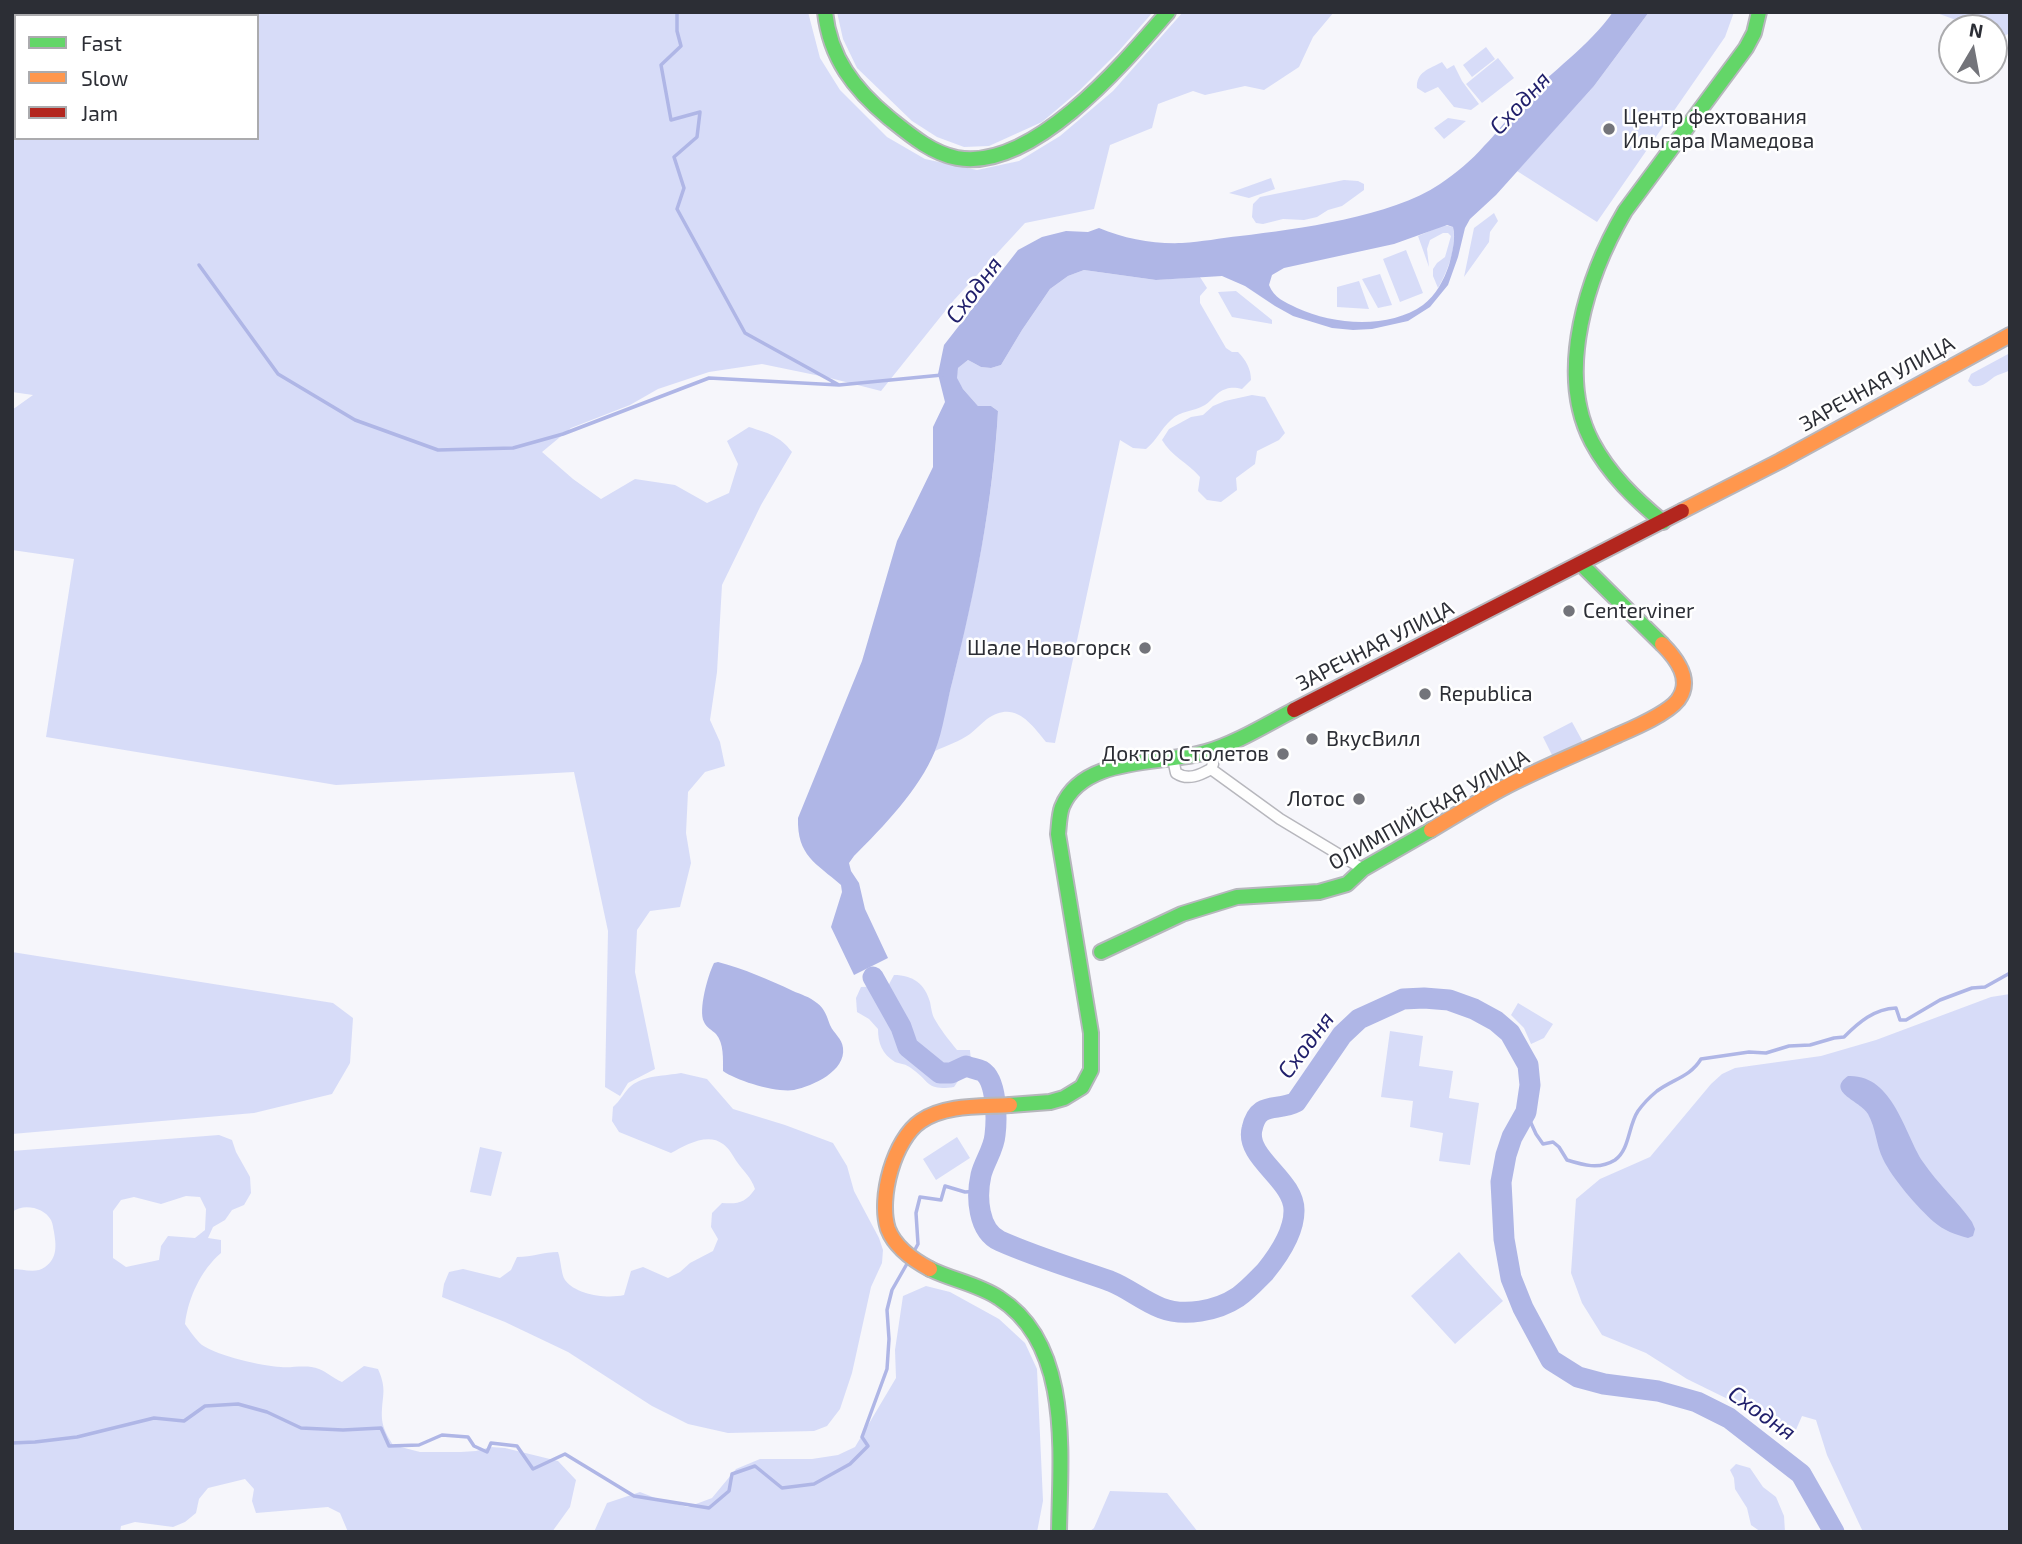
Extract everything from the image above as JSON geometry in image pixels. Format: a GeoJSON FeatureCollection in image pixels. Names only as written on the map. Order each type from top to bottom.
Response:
{"type":"FeatureCollection","features":[{"type":"Feature","properties":{"kind":"main road"},"geometry":{"type":"LineString","coordinates":[[825,12],[829,39],[843,67],[859,89],[886,116],[916,139],[942,153],[968,159],[1000,155],[1033,141],[1097,89],[1135,51],[1168,12]]}},
{"type":"Feature","properties":{"kind":"main road"},"geometry":{"type":"LineString","coordinates":[[1663,522],[1629,492],[1594,445],[1584,424],[1576,390],[1576,364],[1585,300],[1596,267],[1625,211],[1746,48],[1754,33],[1759,12]]}},
{"type":"Feature","properties":{"kind":"main road","name":"ЗАРЕЧНАЯ УЛИЦА"},"geometry":{"type":"LineString","coordinates":[[1059,1532],[1059,1422],[1050,1367],[1039,1344],[1009,1305],[996,1296],[919,1264],[905,1254],[889,1234],[884,1205],[894,1159],[902,1141],[920,1120],[934,1113],[1066,1099],[1087,1082],[1093,1063],[1091,1033],[1058,834],[1060,809],[1066,797],[1076,785],[1104,771],[1212,751],[1663,522],[2010,335]]}},
{"type":"Feature","properties":{"kind":"main road","name":"ОЛИМПИЙСКАЯ УЛИЦА"},"geometry":{"type":"LineString","coordinates":[[1101,952],[1182,914],[1237,897],[1319,892],[1347,884],[1363,869],[1501,789],[1645,723],[1670,707],[1678,700],[1683,690],[1682,668],[1676,658],[1581,564]]}},
{"type":"Feature","properties":{"kind":"street"},"geometry":{"type":"LineString","coordinates":[[1172,759],[1176,773],[1182,777],[1192,777],[1211,769],[1212,751]]}},
{"type":"Feature","properties":{"kind":"street"},"geometry":{"type":"LineString","coordinates":[[1211,769],[1280,818],[1363,869]]}},
{"type":"Feature","properties":{"kind":"shaded area"},"geometry":{"type":"Polygon","coordinates":[[[12,12],[808,12],[820,58],[840,90],[887,137],[925,159],[977,170],[1019,161],[1060,136],[1113,91],[1183,12],[1334,12],[1313,37],[1299,67],[1264,90],[1245,86],[1205,95],[1193,91],[1158,104],[1152,128],[1110,145],[1094,209],[1025,223],[954,300],[881,391],[762,364],[709,372],[658,389],[630,405],[571,428],[542,452],[601,499],[635,479],[675,485],[707,503],[729,493],[738,464],[727,441],[749,427],[768,433],[792,452],[761,505],[722,585],[717,672],[710,720],[720,742],[725,766],[705,772],[688,792],[686,833],[691,863],[680,907],[650,911],[637,930],[635,972],[655,1069],[628,1083],[620,1096],[605,1087],[608,931],[574,772],[336,785],[46,737],[74,559],[12,550],[12,410],[33,395],[12,392],[12,12]]]}},
{"type":"Feature","properties":{"kind":"shaded area"},"geometry":{"type":"Polygon","coordinates":[[[837,12],[1153,12],[1080,90],[1042,122],[989,146],[964,147],[937,137],[912,121],[857,68],[843,39],[837,12]]]}},
{"type":"Feature","properties":{"kind":"shaded area","name":"Центр фехтования Ильгара Мамедова"},"geometry":{"type":"Polygon","coordinates":[[[1649,12],[1734,12],[1725,37],[1597,222],[1517,171],[1594,86],[1649,12]]]}},
{"type":"Feature","properties":{"kind":"shaded area"},"geometry":{"type":"Polygon","coordinates":[[[1934,12],[2010,12],[2010,33],[2008,34],[2008,14],[1934,12]]]}},
{"type":"Feature","properties":{"kind":"shaded area"},"geometry":{"type":"Polygon","coordinates":[[[1486,47],[1495,59],[1472,77],[1463,65],[1486,47]]]}},
{"type":"Feature","properties":{"kind":"shaded area"},"geometry":{"type":"Polygon","coordinates":[[[1498,58],[1514,78],[1482,103],[1466,84],[1498,58]]]}},
{"type":"Feature","properties":{"kind":"shaded area"},"geometry":{"type":"Polygon","coordinates":[[[1442,62],[1447,69],[1454,65],[1479,104],[1471,110],[1454,107],[1438,87],[1425,93],[1417,88],[1421,75],[1442,62]]]}},
{"type":"Feature","properties":{"kind":"shaded area"},"geometry":{"type":"Polygon","coordinates":[[[1448,118],[1466,121],[1444,139],[1434,128],[1448,118]]]}},
{"type":"Feature","properties":{"kind":"shaded area"},"geometry":{"type":"Polygon","coordinates":[[[1271,178],[1275,189],[1249,198],[1229,193],[1271,178]]]}},
{"type":"Feature","properties":{"kind":"shaded area"},"geometry":{"type":"Polygon","coordinates":[[[1344,180],[1364,184],[1364,190],[1342,206],[1317,217],[1304,220],[1283,219],[1263,224],[1256,223],[1252,217],[1253,204],[1260,197],[1344,180]]]}},
{"type":"Feature","properties":{"kind":"shaded area"},"geometry":{"type":"Polygon","coordinates":[[[1494,213],[1498,221],[1490,232],[1489,242],[1464,277],[1474,228],[1494,213]]]}},
{"type":"Feature","properties":{"kind":"shaded area"},"geometry":{"type":"Polygon","coordinates":[[[1444,225],[1453,227],[1454,243],[1448,267],[1438,288],[1433,269],[1445,257],[1451,236],[1443,233],[1430,240],[1427,249],[1429,267],[1418,236],[1444,225]]]}},
{"type":"Feature","properties":{"kind":"shaded area"},"geometry":{"type":"Polygon","coordinates":[[[1406,250],[1423,293],[1400,302],[1383,259],[1406,250]]]}},
{"type":"Feature","properties":{"kind":"shaded area"},"geometry":{"type":"Polygon","coordinates":[[[1084,270],[1156,280],[1200,277],[1207,288],[1200,296],[1200,303],[1226,348],[1238,352],[1246,361],[1251,380],[1242,389],[1223,390],[1205,405],[1175,417],[1146,449],[1133,448],[1120,440],[1055,743],[1046,742],[1021,716],[1005,712],[987,719],[966,737],[935,751],[966,625],[983,540],[998,411],[991,406],[978,406],[956,378],[958,368],[968,360],[981,367],[1001,365],[1050,289],[1068,276],[1084,270]]]}},
{"type":"Feature","properties":{"kind":"shaded area"},"geometry":{"type":"Polygon","coordinates":[[[1380,274],[1392,305],[1378,308],[1362,279],[1380,274]]]}},
{"type":"Feature","properties":{"kind":"shaded area"},"geometry":{"type":"Polygon","coordinates":[[[1359,281],[1369,309],[1337,307],[1337,287],[1359,281]]]}},
{"type":"Feature","properties":{"kind":"shaded area"},"geometry":{"type":"Polygon","coordinates":[[[1236,291],[1272,320],[1272,324],[1232,317],[1218,292],[1236,291]]]}},
{"type":"Feature","properties":{"kind":"shaded area"},"geometry":{"type":"Polygon","coordinates":[[[2010,353],[2010,370],[1979,386],[1973,386],[1968,381],[1971,374],[2010,353]]]}},
{"type":"Feature","properties":{"kind":"shaded area"},"geometry":{"type":"Polygon","coordinates":[[[1252,395],[1265,397],[1285,433],[1279,440],[1257,451],[1255,464],[1236,478],[1237,490],[1221,502],[1207,500],[1198,491],[1200,477],[1170,451],[1162,440],[1169,429],[1191,417],[1203,415],[1213,406],[1252,395]]]}},
{"type":"Feature","properties":{"kind":"shaded area"},"geometry":{"type":"Polygon","coordinates":[[[1572,722],[1583,742],[1553,757],[1543,737],[1572,722]]]}},
{"type":"Feature","properties":{"kind":"shaded area"},"geometry":{"type":"Polygon","coordinates":[[[12,952],[333,1003],[353,1018],[350,1063],[332,1094],[254,1113],[12,1134],[12,952]]]}},
{"type":"Feature","properties":{"kind":"shaded area"},"geometry":{"type":"Polygon","coordinates":[[[894,975],[917,982],[928,996],[934,1018],[957,1050],[970,1050],[971,1062],[954,1087],[933,1086],[909,1067],[891,1059],[882,1048],[878,1029],[869,1019],[857,1012],[856,998],[861,987],[888,986],[894,975]]]}},
{"type":"Feature","properties":{"kind":"shaded area"},"geometry":{"type":"Polygon","coordinates":[[[2010,994],[2010,1532],[1863,1532],[1827,1455],[1816,1420],[1802,1416],[1795,1432],[1687,1379],[1646,1353],[1602,1335],[1582,1303],[1571,1273],[1576,1199],[1600,1179],[1650,1157],[1722,1074],[1735,1068],[1821,1056],[1876,1040],[1991,997],[2010,994]]]}},
{"type":"Feature","properties":{"kind":"shaded area"},"geometry":{"type":"Polygon","coordinates":[[[1518,1003],[1553,1024],[1544,1038],[1531,1044],[1524,1028],[1511,1015],[1518,1003]]]}},
{"type":"Feature","properties":{"kind":"shaded area"},"geometry":{"type":"Polygon","coordinates":[[[1390,1031],[1423,1036],[1419,1066],[1453,1071],[1449,1098],[1479,1103],[1470,1165],[1439,1161],[1443,1133],[1410,1127],[1413,1101],[1381,1097],[1390,1031]]]}},
{"type":"Feature","properties":{"kind":"shaded area"},"geometry":{"type":"Polygon","coordinates":[[[681,1073],[707,1079],[733,1109],[833,1143],[847,1166],[854,1191],[879,1238],[883,1250],[882,1263],[871,1287],[852,1373],[840,1409],[827,1426],[814,1431],[728,1433],[688,1424],[652,1406],[568,1352],[505,1322],[442,1297],[449,1272],[463,1269],[500,1278],[511,1270],[517,1257],[558,1252],[565,1280],[576,1289],[592,1295],[624,1295],[631,1271],[643,1267],[668,1278],[713,1251],[718,1239],[711,1227],[712,1213],[722,1203],[745,1200],[755,1189],[729,1150],[717,1141],[704,1139],[671,1153],[619,1132],[612,1121],[613,1107],[636,1082],[681,1073]]]}},
{"type":"Feature","properties":{"kind":"shaded area"},"geometry":{"type":"Polygon","coordinates":[[[219,1135],[232,1140],[250,1177],[251,1193],[244,1205],[232,1210],[225,1220],[213,1227],[208,1238],[221,1240],[221,1253],[197,1285],[185,1324],[198,1341],[229,1357],[273,1366],[305,1366],[322,1370],[342,1382],[364,1366],[378,1369],[383,1389],[383,1423],[393,1445],[420,1452],[505,1448],[558,1461],[576,1480],[570,1507],[552,1532],[348,1532],[340,1513],[328,1507],[256,1513],[252,1501],[254,1489],[245,1479],[208,1488],[199,1499],[196,1513],[173,1527],[135,1522],[121,1526],[120,1532],[12,1532],[12,1269],[41,1269],[54,1255],[55,1237],[52,1222],[44,1212],[27,1207],[12,1212],[12,1151],[219,1135]],[[186,1196],[161,1204],[134,1197],[121,1200],[113,1211],[113,1258],[126,1267],[159,1260],[161,1246],[168,1236],[195,1238],[205,1230],[206,1209],[200,1197],[186,1196]]]}},
{"type":"Feature","properties":{"kind":"shaded area"},"geometry":{"type":"Polygon","coordinates":[[[957,1137],[970,1158],[936,1180],[923,1159],[957,1137]]]}},
{"type":"Feature","properties":{"kind":"shaded area"},"geometry":{"type":"Polygon","coordinates":[[[480,1147],[502,1152],[491,1196],[470,1192],[480,1147]]]}},
{"type":"Feature","properties":{"kind":"shaded area"},"geometry":{"type":"Polygon","coordinates":[[[1459,1252],[1503,1301],[1455,1344],[1411,1296],[1459,1252]]]}},
{"type":"Feature","properties":{"kind":"shaded area"},"geometry":{"type":"Polygon","coordinates":[[[926,1286],[950,1292],[999,1319],[1025,1343],[1037,1369],[1043,1501],[1037,1532],[594,1532],[607,1503],[640,1492],[688,1507],[712,1498],[736,1469],[760,1459],[812,1459],[838,1455],[855,1447],[896,1378],[895,1350],[903,1296],[926,1286]]]}},
{"type":"Feature","properties":{"kind":"shaded area"},"geometry":{"type":"Polygon","coordinates":[[[1736,1464],[1750,1468],[1763,1487],[1776,1497],[1784,1516],[1785,1532],[1761,1532],[1751,1525],[1747,1508],[1735,1489],[1730,1470],[1736,1464]]]}},
{"type":"Feature","properties":{"kind":"shaded area"},"geometry":{"type":"Polygon","coordinates":[[[1110,1491],[1167,1493],[1198,1532],[1089,1532],[1094,1528],[1110,1491]]]}},
{"type":"Feature","properties":{"kind":"water"},"geometry":{"type":"Polygon","coordinates":[[[1613,12],[1649,12],[1594,86],[1496,195],[1470,219],[1448,285],[1430,307],[1408,321],[1372,329],[1332,328],[1293,316],[1245,286],[1222,276],[1156,280],[1084,270],[1068,276],[1050,289],[1001,365],[981,367],[968,360],[958,368],[957,378],[978,406],[991,406],[998,411],[982,546],[935,751],[910,794],[849,863],[859,883],[865,909],[888,958],[854,975],[831,927],[842,892],[841,885],[810,858],[801,841],[798,818],[862,661],[897,541],[933,467],[933,427],[945,402],[938,374],[944,345],[1018,250],[1042,237],[1066,231],[1088,232],[1099,228],[1139,240],[1160,243],[1189,242],[1316,225],[1396,205],[1440,184],[1463,167],[1522,102],[1603,25],[1613,12]],[[1447,225],[1394,244],[1284,268],[1272,275],[1269,285],[1284,302],[1312,314],[1361,322],[1394,318],[1423,305],[1439,287],[1451,256],[1453,227],[1447,225]]]}},
{"type":"Feature","properties":{"kind":"water"},"geometry":{"type":"Polygon","coordinates":[[[714,963],[765,978],[820,1005],[843,1048],[843,1056],[834,1070],[810,1085],[794,1090],[778,1090],[757,1085],[723,1071],[720,1042],[702,1017],[707,984],[714,963]]]}},
{"type":"Feature","properties":{"kind":"water"},"geometry":{"type":"Polygon","coordinates":[[[1848,1076],[1863,1078],[1886,1095],[1923,1162],[1972,1222],[1975,1229],[1973,1236],[1968,1238],[1938,1225],[1899,1184],[1883,1159],[1868,1114],[1842,1092],[1840,1087],[1848,1076]]]}},
{"type":"Feature","properties":{"kind":"waterway"},"geometry":{"type":"LineString","coordinates":[[677,12],[677,31],[681,46],[661,65],[671,120],[700,112],[697,137],[674,157],[684,188],[677,209],[745,333],[839,385],[942,375]]}},
{"type":"Feature","properties":{"kind":"waterway"},"geometry":{"type":"LineString","coordinates":[[199,265],[278,374],[355,420],[438,450],[513,448],[563,434],[709,378],[839,385]]}},
{"type":"Feature","properties":{"kind":"waterway"},"geometry":{"type":"LineString","coordinates":[[1526,1112],[1543,1144],[1553,1142],[1567,1160],[1585,1165],[1603,1165],[1615,1160],[1624,1150],[1635,1117],[1645,1103],[1657,1091],[1692,1070],[1701,1059],[1749,1052],[1766,1053],[1789,1046],[1810,1045],[1844,1037],[1867,1017],[1888,1009],[1896,1008],[1900,1020],[1906,1020],[1940,1000],[1972,988],[1985,987],[2010,973]]}},
{"type":"Feature","properties":{"kind":"waterway","name":"Сходня"},"geometry":{"type":"LineString","coordinates":[[873,977],[901,1027],[908,1047],[940,1073],[951,1073],[966,1066],[982,1071],[991,1083],[996,1110],[995,1135],[981,1175],[979,1193],[980,1212],[987,1230],[1000,1241],[1110,1281],[1161,1308],[1180,1312],[1200,1311],[1230,1302],[1265,1272],[1280,1251],[1293,1219],[1292,1200],[1287,1189],[1256,1150],[1252,1140],[1255,1120],[1264,1110],[1296,1102],[1342,1035],[1359,1019],[1403,999],[1424,998],[1449,1000],[1496,1021],[1510,1033],[1528,1065],[1530,1085],[1526,1112],[1512,1137],[1501,1182],[1504,1239],[1511,1278],[1523,1308],[1551,1360],[1578,1377],[1604,1384],[1658,1391],[1697,1402],[1729,1418],[1801,1474],[1834,1532]]}},
{"type":"Feature","properties":{"kind":"waterway"},"geometry":{"type":"LineString","coordinates":[[912,1255],[918,1244],[916,1213],[920,1197],[941,1200],[945,1186],[965,1192],[979,1191]]}},
{"type":"Feature","properties":{"kind":"waterway"},"geometry":{"type":"LineString","coordinates":[[12,1443],[77,1437],[154,1418],[184,1421],[205,1406],[238,1404],[267,1412],[301,1428],[381,1428],[389,1446],[419,1445],[442,1435],[468,1437],[474,1446],[487,1452],[491,1443],[517,1446],[533,1469],[565,1454],[634,1496],[709,1508],[729,1491],[732,1474],[755,1466],[782,1488],[814,1484],[850,1464],[868,1446],[862,1437],[887,1369],[887,1310],[892,1290],[908,1262]]}},
{"type":"Feature","properties":{"kind":"traffic: fast"},"geometry":{"type":"LineString","coordinates":[[825,12],[838,58],[865,96],[921,142],[938,152],[957,158],[986,158],[1015,148],[1045,131],[1102,84],[1168,12]]}},
{"type":"Feature","properties":{"kind":"traffic: fast"},"geometry":{"type":"LineString","coordinates":[[1663,522],[1623,485],[1592,442],[1581,415],[1576,385],[1576,355],[1581,324],[1599,264],[1625,211],[1746,48],[1754,33],[1759,12]]}},
{"type":"Feature","properties":{"kind":"traffic: fast"},"geometry":{"type":"LineString","coordinates":[[1581,564],[1662,644]]}},
{"type":"Feature","properties":{"kind":"traffic: fast"},"geometry":{"type":"LineString","coordinates":[[1010,1105],[1050,1102],[1064,1098],[1082,1087],[1091,1070],[1091,1033],[1058,834],[1062,807],[1072,790],[1087,778],[1105,770],[1206,752],[1239,739],[1294,710]]}},
{"type":"Feature","properties":{"kind":"traffic: fast"},"geometry":{"type":"LineString","coordinates":[[1101,952],[1182,914],[1237,897],[1319,892],[1347,884],[1363,869],[1431,830]]}},
{"type":"Feature","properties":{"kind":"traffic: fast"},"geometry":{"type":"LineString","coordinates":[[930,1269],[999,1298],[1023,1318],[1040,1344],[1051,1373],[1057,1404],[1060,1437],[1059,1532]]}},
{"type":"Feature","properties":{"kind":"traffic: slow"},"geometry":{"type":"LineString","coordinates":[[1682,511],[1780,461],[2010,335]]}},
{"type":"Feature","properties":{"kind":"traffic: slow"},"geometry":{"type":"LineString","coordinates":[[1431,830],[1501,789],[1641,725],[1673,705],[1682,692],[1683,677],[1678,663],[1662,644]]}},
{"type":"Feature","properties":{"kind":"traffic: slow"},"geometry":{"type":"LineString","coordinates":[[930,1269],[905,1252],[888,1229],[885,1202],[896,1155],[911,1130],[931,1116],[964,1107],[1010,1105]]}},
{"type":"Feature","properties":{"kind":"traffic: jam"},"geometry":{"type":"LineString","coordinates":[[1294,710],[1682,511]]}},
{"type":"Feature","properties":{"kind":"place","name":"Центр фехтования Ильгара Мамедова"},"geometry":{"type":"Point","coordinates":[1609,129]}},
{"type":"Feature","properties":{"kind":"place","name":"Centerviner"},"geometry":{"type":"Point","coordinates":[1569,611]}},
{"type":"Feature","properties":{"kind":"place","name":"Шале Новогорск"},"geometry":{"type":"Point","coordinates":[1145,648]}},
{"type":"Feature","properties":{"kind":"place","name":"Republica"},"geometry":{"type":"Point","coordinates":[1425,694]}},
{"type":"Feature","properties":{"kind":"place","name":"ВкусВилл"},"geometry":{"type":"Point","coordinates":[1312,739]}},
{"type":"Feature","properties":{"kind":"place","name":"Доктор Столетов"},"geometry":{"type":"Point","coordinates":[1283,754]}},
{"type":"Feature","properties":{"kind":"place","name":"Лотос"},"geometry":{"type":"Point","coordinates":[1359,799]}}]}
